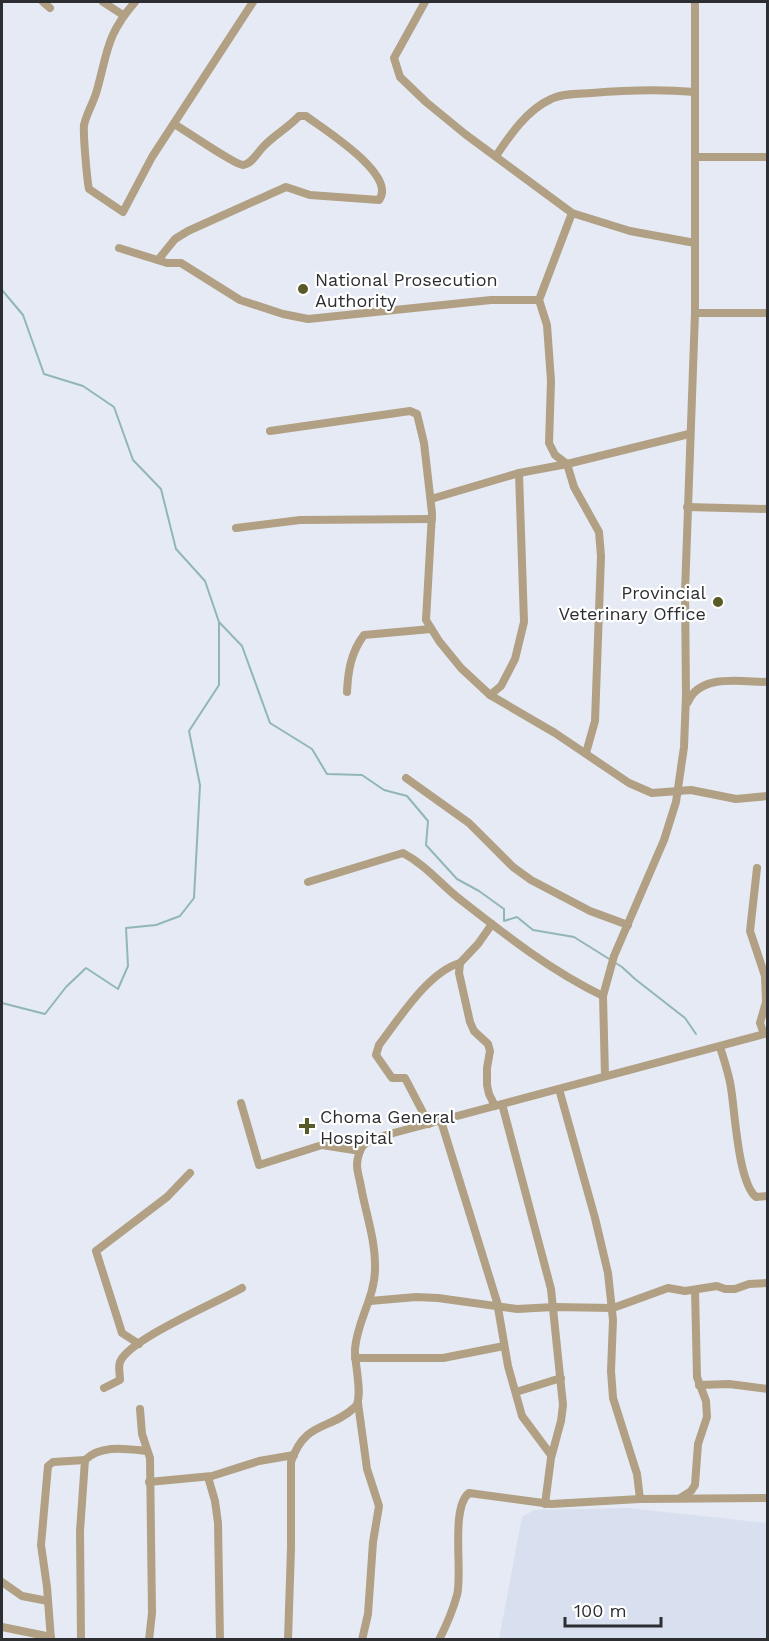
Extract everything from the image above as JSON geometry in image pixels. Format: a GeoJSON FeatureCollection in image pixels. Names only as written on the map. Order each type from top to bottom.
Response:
{"type":"FeatureCollection","features":[{"type":"Feature","properties":{"kind":"street"},"geometry":{"type":"LineString","coordinates":[[43,2],[50,8]]}},
{"type":"Feature","properties":{"kind":"street"},"geometry":{"type":"LineString","coordinates":[[103,2],[123,15]]}},
{"type":"Feature","properties":{"kind":"street"},"geometry":{"type":"LineString","coordinates":[[135,2],[123,15],[109,40],[97,89],[84,124],[88,183],[92,193],[123,212],[152,157],[253,2]]}},
{"type":"Feature","properties":{"kind":"street"},"geometry":{"type":"LineString","coordinates":[[425,2],[394,58],[400,77],[426,102],[572,213],[630,231],[695,243]]}},
{"type":"Feature","properties":{"kind":"street"},"geometry":{"type":"LineString","coordinates":[[605,1076],[603,996],[614,956],[664,840],[678,790],[684,747],[687,507],[695,313],[695,2]]}},
{"type":"Feature","properties":{"kind":"street"},"geometry":{"type":"LineString","coordinates":[[496,156],[528,116],[552,98],[566,94],[619,91],[673,90],[695,93]]}},
{"type":"Feature","properties":{"kind":"street"},"geometry":{"type":"LineString","coordinates":[[158,260],[175,239],[188,231],[286,187],[310,195],[339,198],[379,200],[383,194],[380,179],[358,155],[306,116],[299,116],[245,165],[234,163],[174,123]]}},
{"type":"Feature","properties":{"kind":"street"},"geometry":{"type":"LineString","coordinates":[[695,157],[768,157]]}},
{"type":"Feature","properties":{"kind":"street"},"geometry":{"type":"LineString","coordinates":[[572,213],[539,300],[547,325],[550,370],[549,442],[555,455],[567,464],[574,487],[599,532],[601,556],[595,721],[586,753]]}},
{"type":"Feature","properties":{"kind":"street"},"geometry":{"type":"LineString","coordinates":[[119,248],[167,263],[181,263],[240,300],[283,314],[308,319],[490,300],[539,300]]}},
{"type":"Feature","properties":{"kind":"street"},"geometry":{"type":"LineString","coordinates":[[695,313],[768,313]]}},
{"type":"Feature","properties":{"kind":"street"},"geometry":{"type":"LineString","coordinates":[[270,431],[410,411],[417,414],[424,442],[432,499],[426,620],[439,641],[461,668],[490,695],[586,753],[629,783],[652,793],[664,794],[678,790],[691,790],[736,799],[768,796]]}},
{"type":"Feature","properties":{"kind":"street"},"geometry":{"type":"LineString","coordinates":[[432,499],[519,473],[567,464],[689,434]]}},
{"type":"Feature","properties":{"kind":"street"},"geometry":{"type":"LineString","coordinates":[[490,695],[501,686],[515,659],[525,622],[519,473]]}},
{"type":"Feature","properties":{"kind":"street"},"geometry":{"type":"LineString","coordinates":[[687,507],[768,509]]}},
{"type":"Feature","properties":{"kind":"street"},"geometry":{"type":"LineString","coordinates":[[236,528],[300,520],[432,519]]}},
{"type":"Feature","properties":{"kind":"street"},"geometry":{"type":"LineString","coordinates":[[347,692],[348,671],[353,654],[364,635],[431,628]]}},
{"type":"Feature","properties":{"kind":"street"},"geometry":{"type":"LineString","coordinates":[[686,707],[691,694],[697,687],[711,682],[768,682]]}},
{"type":"Feature","properties":{"kind":"street"},"geometry":{"type":"LineString","coordinates":[[406,778],[470,824],[513,867],[531,880],[590,911],[628,925]]}},
{"type":"Feature","properties":{"kind":"street"},"geometry":{"type":"LineString","coordinates":[[308,882],[403,854],[418,861],[448,889],[532,954],[579,985],[603,996]]}},
{"type":"Feature","properties":{"kind":"street"},"geometry":{"type":"LineString","coordinates":[[362,1640],[368,1614],[373,1542],[379,1503],[367,1468],[358,1403],[359,1387],[355,1358],[359,1327],[370,1301],[375,1271],[356,1164],[360,1151],[365,1144],[386,1135],[766,1034],[760,1023],[766,1002],[765,976],[750,931],[757,868]]}},
{"type":"Feature","properties":{"kind":"street"},"geometry":{"type":"LineString","coordinates":[[429,1124],[405,1078],[392,1078],[376,1055],[379,1045],[421,991],[450,966],[460,963],[478,944],[492,924]]}},
{"type":"Feature","properties":{"kind":"street"},"geometry":{"type":"LineString","coordinates":[[460,963],[459,973],[470,1022],[474,1031],[488,1044],[490,1051],[487,1085],[489,1094],[499,1105],[549,1278],[554,1307],[562,1412],[551,1455],[545,1504]]}},
{"type":"Feature","properties":{"kind":"street"},"geometry":{"type":"LineString","coordinates":[[720,1047],[731,1088],[740,1152],[749,1190],[756,1197],[768,1196]]}},
{"type":"Feature","properties":{"kind":"street"},"geometry":{"type":"LineString","coordinates":[[559,1089],[604,1255],[613,1308],[613,1398],[637,1474],[640,1499]]}},
{"type":"Feature","properties":{"kind":"street"},"geometry":{"type":"LineString","coordinates":[[241,1103],[259,1166],[322,1145],[360,1151]]}},
{"type":"Feature","properties":{"kind":"street"},"geometry":{"type":"LineString","coordinates":[[441,1121],[478,1235],[498,1308],[504,1346],[522,1416],[551,1455]]}},
{"type":"Feature","properties":{"kind":"street"},"geometry":{"type":"LineString","coordinates":[[139,1344],[122,1333],[96,1251],[167,1197],[190,1173]]}},
{"type":"Feature","properties":{"kind":"street"},"geometry":{"type":"LineString","coordinates":[[370,1301],[416,1297],[530,1310],[554,1307],[613,1308],[668,1288],[685,1291],[717,1286],[735,1289],[748,1284],[768,1283]]}},
{"type":"Feature","properties":{"kind":"street"},"geometry":{"type":"LineString","coordinates":[[104,1388],[120,1380],[118,1366],[120,1360],[139,1344],[155,1333],[242,1288]]}},
{"type":"Feature","properties":{"kind":"street"},"geometry":{"type":"LineString","coordinates":[[678,1498],[693,1490],[696,1482],[698,1444],[707,1417],[706,1401],[699,1385],[696,1367],[695,1290]]}},
{"type":"Feature","properties":{"kind":"street"},"geometry":{"type":"LineString","coordinates":[[355,1358],[443,1358],[504,1346]]}},
{"type":"Feature","properties":{"kind":"street"},"geometry":{"type":"LineString","coordinates":[[516,1392],[561,1378]]}},
{"type":"Feature","properties":{"kind":"street"},"geometry":{"type":"LineString","coordinates":[[699,1385],[729,1384],[768,1389]]}},
{"type":"Feature","properties":{"kind":"street"},"geometry":{"type":"LineString","coordinates":[[288,1640],[291,1462],[304,1438],[358,1403]]}},
{"type":"Feature","properties":{"kind":"street"},"geometry":{"type":"LineString","coordinates":[[140,1409],[142,1434],[150,1458],[152,1613],[149,1640]]}},
{"type":"Feature","properties":{"kind":"street"},"geometry":{"type":"LineString","coordinates":[[2,1627],[51,1638],[40,1545],[48,1466],[53,1462],[85,1460],[108,1449],[147,1451]]}},
{"type":"Feature","properties":{"kind":"street"},"geometry":{"type":"LineString","coordinates":[[150,1482],[208,1477],[259,1461],[294,1455]]}},
{"type":"Feature","properties":{"kind":"street"},"geometry":{"type":"LineString","coordinates":[[81,1640],[80,1531],[85,1460]]}},
{"type":"Feature","properties":{"kind":"street"},"geometry":{"type":"LineString","coordinates":[[208,1477],[217,1514],[220,1640]]}},
{"type":"Feature","properties":{"kind":"street"},"geometry":{"type":"LineString","coordinates":[[439,1640],[458,1592],[457,1547],[461,1513],[465,1496],[469,1493],[545,1504],[640,1499],[768,1498]]}},
{"type":"Feature","properties":{"kind":"street"},"geometry":{"type":"LineString","coordinates":[[2,1582],[22,1596],[48,1601]]}},
{"type":"Feature","properties":{"kind":"shaded area"},"geometry":{"type":"Polygon","coordinates":[[[628,1508],[767,1523],[767,1639],[499,1639],[522,1517],[534,1510],[628,1508]]]}},
{"type":"Feature","properties":{"kind":"waterway"},"geometry":{"type":"LineString","coordinates":[[2,290],[23,315],[44,374],[83,386],[114,407],[133,460],[161,489],[176,549],[205,581],[219,622],[242,646],[270,723],[312,749],[327,774],[362,775],[384,790],[407,796],[428,821],[426,845],[457,879],[504,909],[504,921],[517,917],[533,930],[574,937],[622,967],[685,1018],[696,1034]]}},
{"type":"Feature","properties":{"kind":"waterway"},"geometry":{"type":"LineString","coordinates":[[2,1003],[45,1014],[66,987],[86,968],[118,989],[128,966],[126,928],[156,925],[180,916],[194,898],[200,785],[189,731],[219,685],[219,622]]}},
{"type":"Feature","properties":{"kind":"place","name":"National Prosecution Authority"},"geometry":{"type":"Point","coordinates":[303,289]}},
{"type":"Feature","properties":{"kind":"place","name":"Provincial Veterinary Office"},"geometry":{"type":"Point","coordinates":[718,602]}},
{"type":"Feature","properties":{"kind":"place","name":"Choma General Hospital"},"geometry":{"type":"Point","coordinates":[307,1126]}}]}
